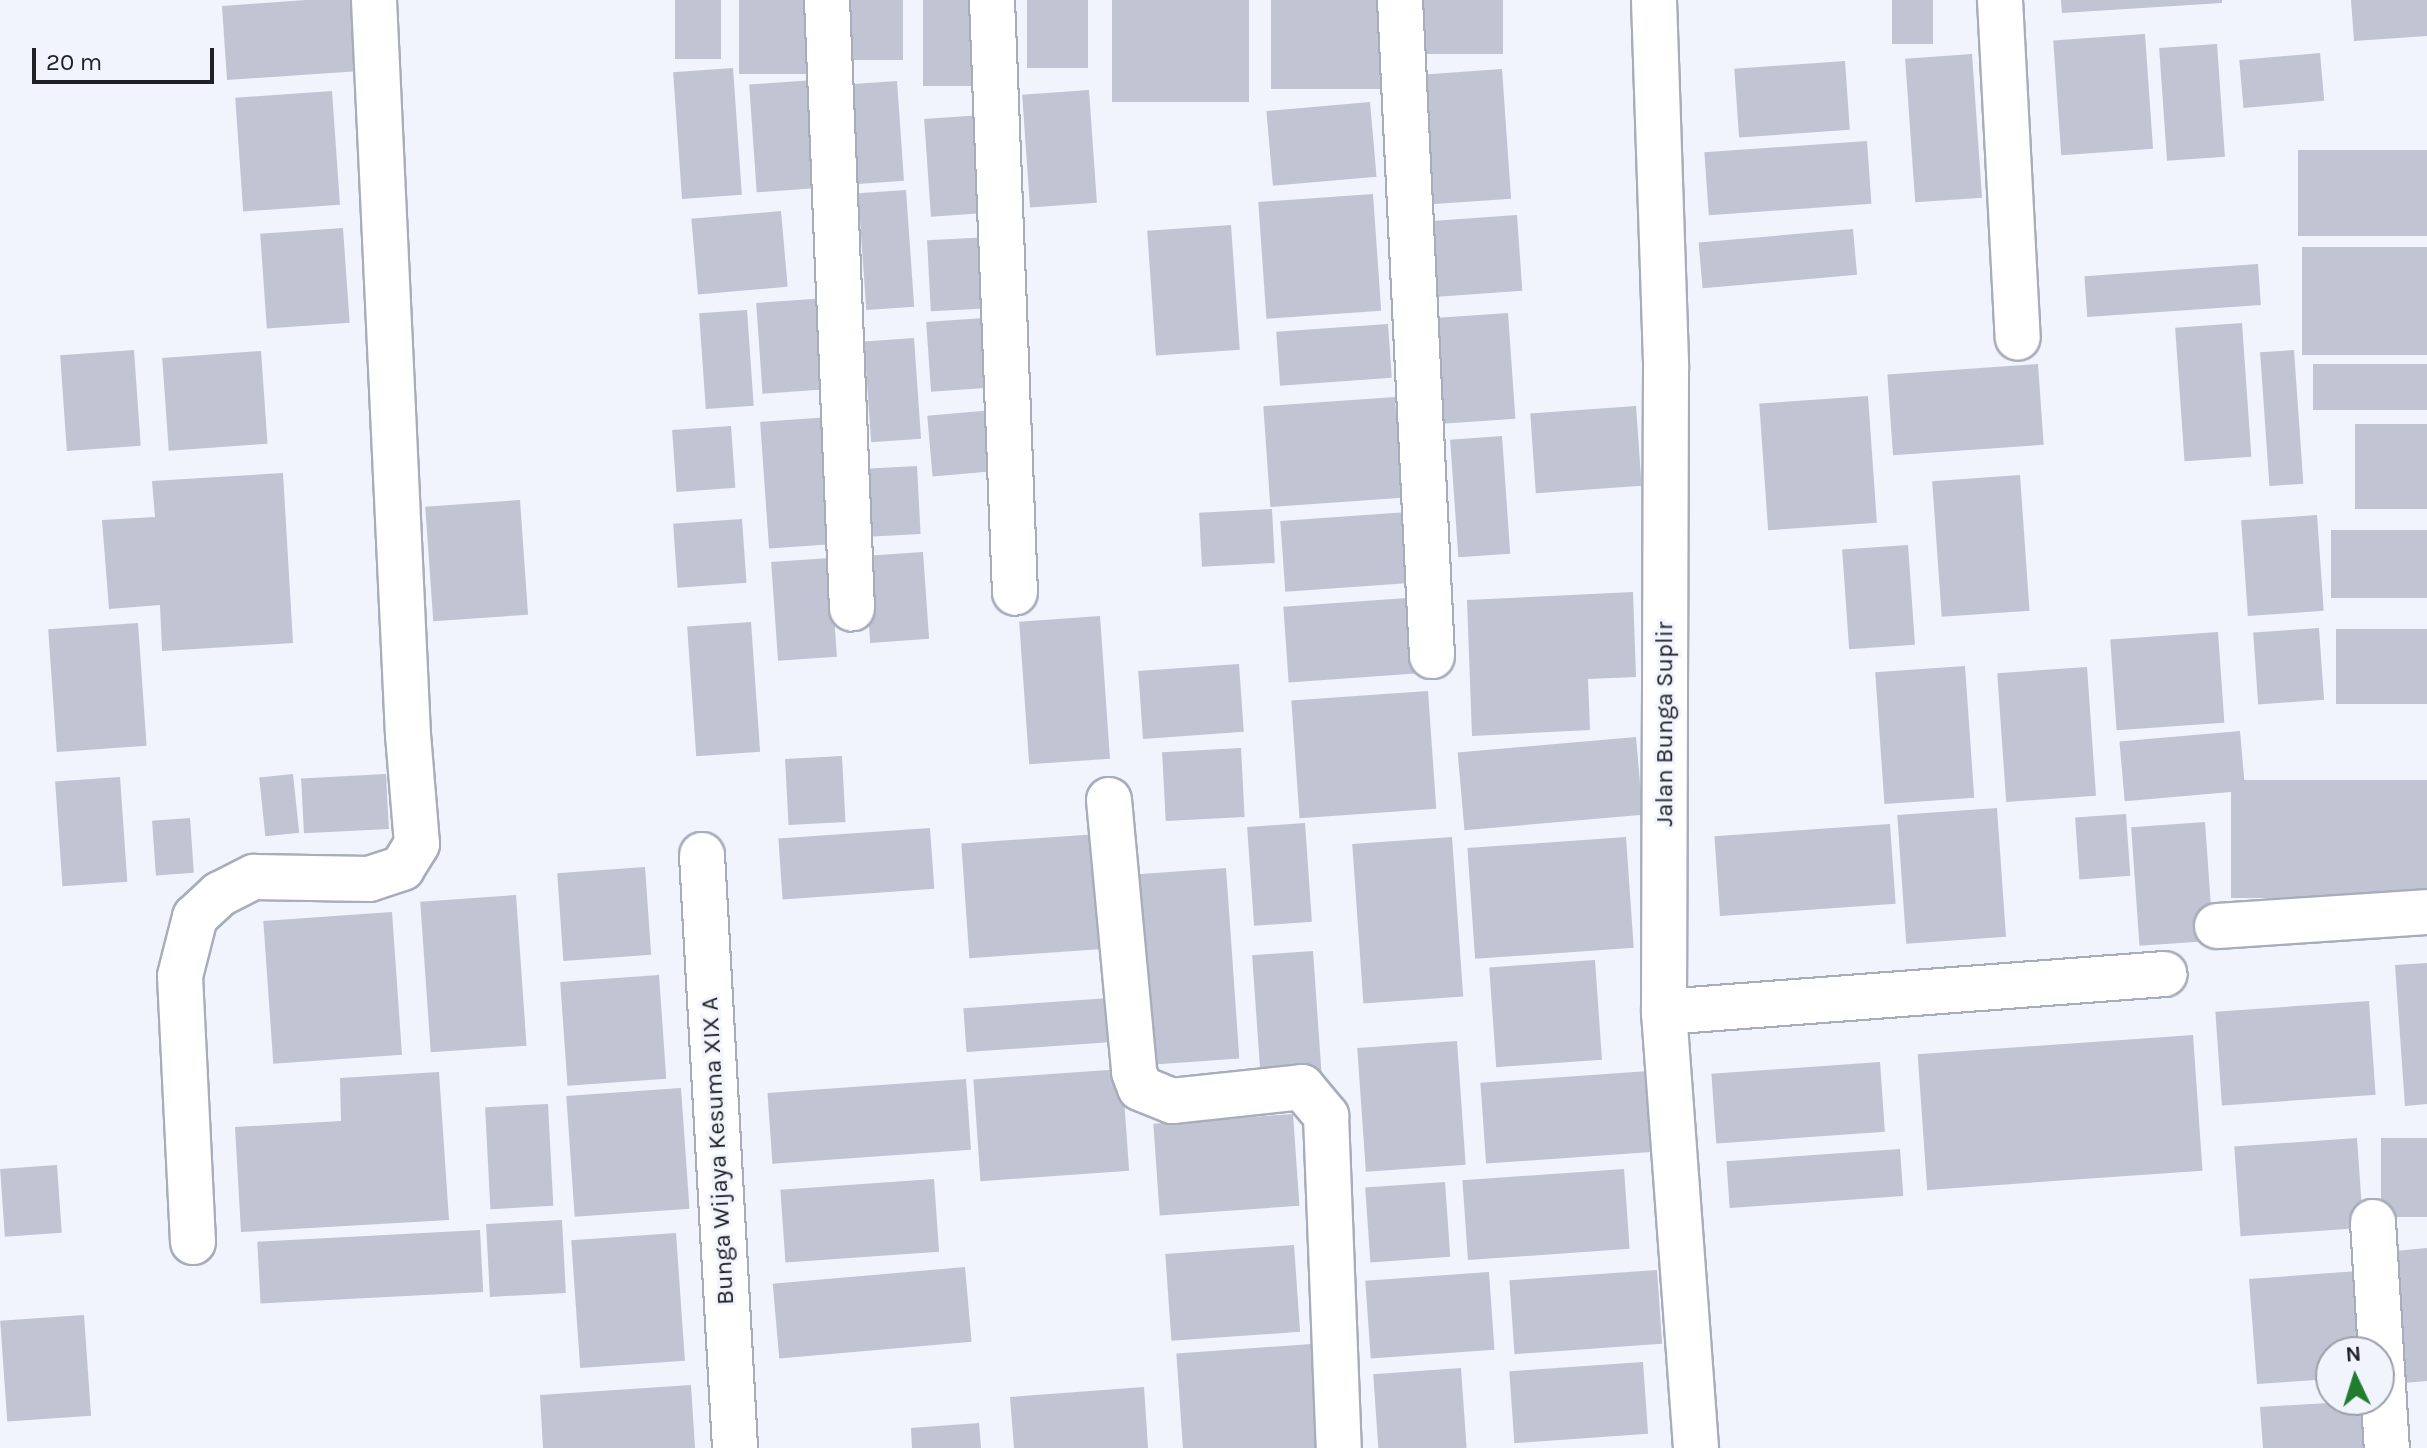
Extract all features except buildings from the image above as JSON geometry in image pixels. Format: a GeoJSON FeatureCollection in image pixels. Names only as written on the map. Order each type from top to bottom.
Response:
{"type":"FeatureCollection","features":[{"type":"Feature","properties":{"kind":"street"},"geometry":{"type":"LineString","coordinates":[[193,1242],[180,976],[195,917],[220,894],[254,877],[369,879],[402,868],[417,844],[408,735],[374,0]]}},
{"type":"Feature","properties":{"kind":"street"},"geometry":{"type":"LineString","coordinates":[[827,0],[852,608]]}},
{"type":"Feature","properties":{"kind":"street"},"geometry":{"type":"LineString","coordinates":[[992,0],[1015,593]]}},
{"type":"Feature","properties":{"kind":"street"},"geometry":{"type":"LineString","coordinates":[[1400,0],[1432,656]]}},
{"type":"Feature","properties":{"kind":"street","name":"Jalan Bunga Suplir"},"geometry":{"type":"LineString","coordinates":[[1654,0],[1666,369],[1664,1012],[1696,1448]]}},
{"type":"Feature","properties":{"kind":"street"},"geometry":{"type":"LineString","coordinates":[[2000,0],[2018,338]]}},
{"type":"Feature","properties":{"kind":"street"},"geometry":{"type":"LineString","coordinates":[[1109,800],[1134,1072],[1140,1088],[1172,1101],[1302,1087],[1326,1116],[1339,1448]]}},
{"type":"Feature","properties":{"kind":"street","name":"Bunga Wijaya Kesuma XIX A"},"geometry":{"type":"LineString","coordinates":[[702,855],[735,1448]]}},
{"type":"Feature","properties":{"kind":"street"},"geometry":{"type":"LineString","coordinates":[[2217,926],[2427,912]]}},
{"type":"Feature","properties":{"kind":"street"},"geometry":{"type":"LineString","coordinates":[[1664,1012],[2165,974]]}},
{"type":"Feature","properties":{"kind":"street"},"geometry":{"type":"LineString","coordinates":[[2373,1222],[2387,1448]]}}]}
